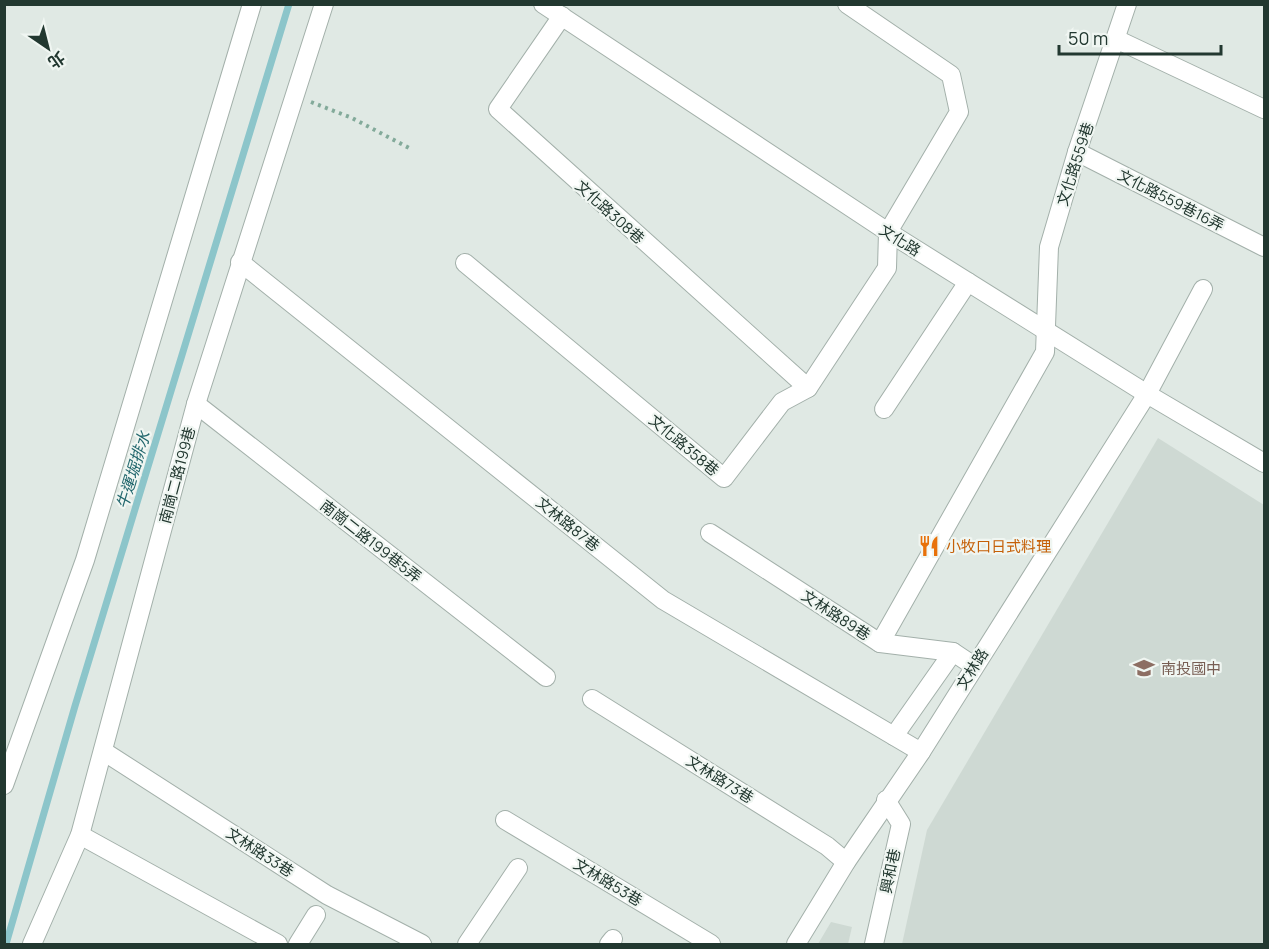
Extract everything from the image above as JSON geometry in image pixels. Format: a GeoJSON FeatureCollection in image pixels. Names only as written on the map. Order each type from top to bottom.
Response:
{"type":"FeatureCollection","features":[{"type":"Feature","properties":{"kind":"street"},"geometry":{"type":"LineString","coordinates":[[4,785],[85,560],[252,4]]}},
{"type":"Feature","properties":{"kind":"street","name":"南崗二路199巷"},"geometry":{"type":"LineString","coordinates":[[32,945],[80,835],[196,404],[240,262],[297,96],[324,4]]}},
{"type":"Feature","properties":{"kind":"street","name":"文化路"},"geometry":{"type":"LineString","coordinates":[[543,4],[888,232],[1147,394],[1264,463]]}},
{"type":"Feature","properties":{"kind":"street"},"geometry":{"type":"LineString","coordinates":[[847,4],[951,75],[959,112],[888,232]]}},
{"type":"Feature","properties":{"kind":"street","name":"文化路559巷"},"geometry":{"type":"LineString","coordinates":[[880,643],[1045,352],[1049,247],[1077,152],[1118,40],[1127,4]]}},
{"type":"Feature","properties":{"kind":"street","name":"文化路308巷"},"geometry":{"type":"LineString","coordinates":[[562,16],[498,109],[808,388]]}},
{"type":"Feature","properties":{"kind":"street"},"geometry":{"type":"LineString","coordinates":[[1118,40],[1264,109]]}},
{"type":"Feature","properties":{"kind":"street","name":"文化路559巷16弄"},"geometry":{"type":"LineString","coordinates":[[1077,152],[1264,247]]}},
{"type":"Feature","properties":{"kind":"street","name":"文化路358巷"},"geometry":{"type":"LineString","coordinates":[[465,263],[724,478],[782,402],[808,388],[887,268],[888,232]]}},
{"type":"Feature","properties":{"kind":"street","name":"文林路87巷"},"geometry":{"type":"LineString","coordinates":[[240,262],[663,600],[921,752]]}},
{"type":"Feature","properties":{"kind":"street"},"geometry":{"type":"LineString","coordinates":[[884,409],[969,282]]}},
{"type":"Feature","properties":{"kind":"street","name":"文林路"},"geometry":{"type":"LineString","coordinates":[[796,945],[846,862],[886,800],[921,752],[1147,394],[1203,289]]}},
{"type":"Feature","properties":{"kind":"street","name":"南崗二路199巷5弄"},"geometry":{"type":"LineString","coordinates":[[196,404],[546,677]]}},
{"type":"Feature","properties":{"kind":"street","name":"文林路89巷"},"geometry":{"type":"LineString","coordinates":[[710,533],[880,643],[953,652],[974,666]]}},
{"type":"Feature","properties":{"kind":"street"},"geometry":{"type":"LineString","coordinates":[[894,736],[953,652]]}},
{"type":"Feature","properties":{"kind":"street","name":"文林路73巷"},"geometry":{"type":"LineString","coordinates":[[592,699],[827,846],[846,862]]}},
{"type":"Feature","properties":{"kind":"street","name":"文林路33巷"},"geometry":{"type":"LineString","coordinates":[[103,752],[327,895],[422,945]]}},
{"type":"Feature","properties":{"kind":"street","name":"興和巷"},"geometry":{"type":"LineString","coordinates":[[874,945],[901,824],[886,800]]}},
{"type":"Feature","properties":{"kind":"street","name":"文林路53巷"},"geometry":{"type":"LineString","coordinates":[[506,820],[711,945]]}},
{"type":"Feature","properties":{"kind":"street"},"geometry":{"type":"LineString","coordinates":[[80,835],[278,945]]}},
{"type":"Feature","properties":{"kind":"street"},"geometry":{"type":"LineString","coordinates":[[467,945],[518,868]]}},
{"type":"Feature","properties":{"kind":"street"},"geometry":{"type":"LineString","coordinates":[[298,945],[316,915]]}},
{"type":"Feature","properties":{"kind":"path"},"geometry":{"type":"LineString","coordinates":[[297,96],[352,118],[411,149]]}},
{"type":"Feature","properties":{"kind":"shaded area","name":"南投國中"},"geometry":{"type":"Polygon","coordinates":[[[1158,438],[1264,505],[1264,944],[902,944],[927,830],[1158,438]]]}},
{"type":"Feature","properties":{"kind":"shaded area"},"geometry":{"type":"Polygon","coordinates":[[[831,922],[852,927],[848,944],[818,944],[831,922]]]}},
{"type":"Feature","properties":{"kind":"waterway","name":"牛運堀排水"},"geometry":{"type":"LineString","coordinates":[[6,944],[75,706],[289,4]]}},
{"type":"Feature","properties":{"kind":"place","name":"小牧口日式料理"},"geometry":{"type":"Point","coordinates":[929,546]}},
{"type":"Feature","properties":{"kind":"place","name":"南投國中"},"geometry":{"type":"Point","coordinates":[1144,668]}}]}
